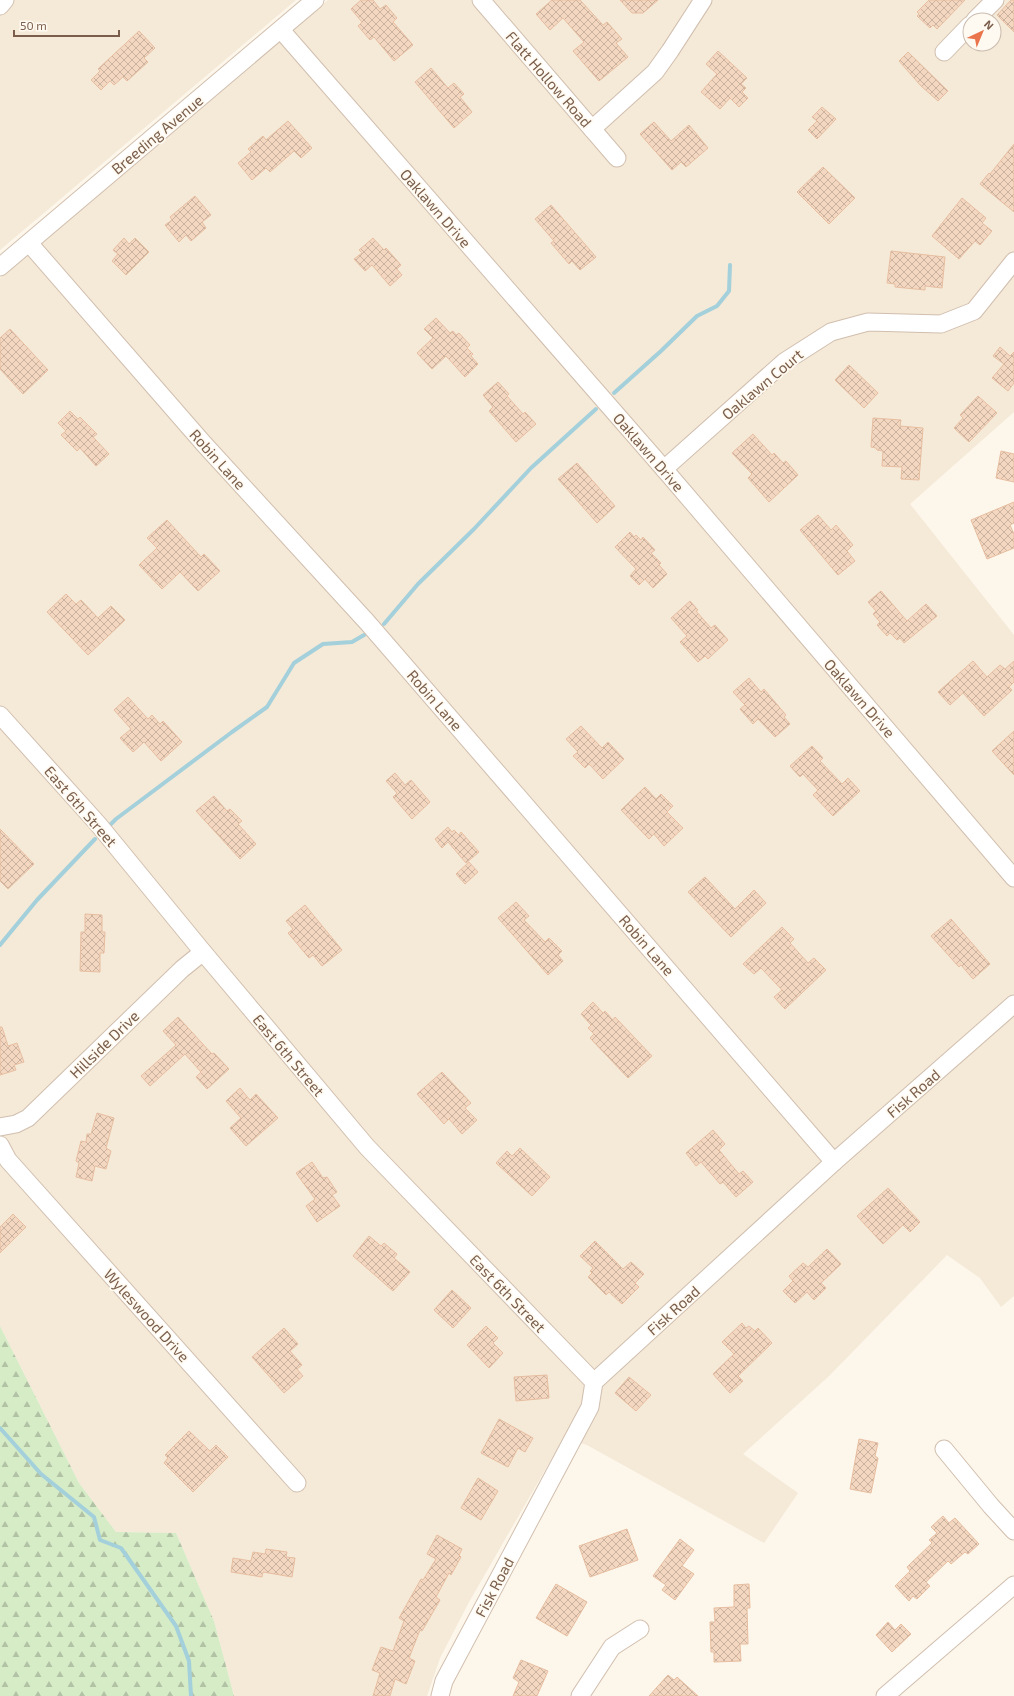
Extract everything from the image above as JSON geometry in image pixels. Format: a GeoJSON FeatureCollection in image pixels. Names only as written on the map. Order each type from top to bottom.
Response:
{"type":"FeatureCollection","features":[{"type":"Feature","properties":{"kind":"street"},"geometry":{"type":"LineString","coordinates":[[0,6],[5,0]]}},
{"type":"Feature","properties":{"kind":"street","name":"Breeding Avenue"},"geometry":{"type":"LineString","coordinates":[[0,267],[315,0]]}},
{"type":"Feature","properties":{"kind":"street","name":"Flatt Hollow Road"},"geometry":{"type":"LineString","coordinates":[[481,0],[618,158]]}},
{"type":"Feature","properties":{"kind":"street"},"geometry":{"type":"LineString","coordinates":[[592,129],[655,72],[703,0]]}},
{"type":"Feature","properties":{"kind":"street"},"geometry":{"type":"LineString","coordinates":[[983,12],[995,0]]}},
{"type":"Feature","properties":{"kind":"street","name":"Oaklawn Drive"},"geometry":{"type":"LineString","coordinates":[[281,30],[664,469],[1014,878]]}},
{"type":"Feature","properties":{"kind":"street"},"geometry":{"type":"LineString","coordinates":[[944,52],[962,33]]}},
{"type":"Feature","properties":{"kind":"street","name":"Robin Lane"},"geometry":{"type":"LineString","coordinates":[[29,243],[204,444],[367,622],[834,1162]]}},
{"type":"Feature","properties":{"kind":"street","name":"Oaklawn Court"},"geometry":{"type":"LineString","coordinates":[[664,469],[784,362],[831,332],[868,322],[941,324],[974,311],[1014,261]]}},
{"type":"Feature","properties":{"kind":"street","name":"East 6th Street"},"geometry":{"type":"LineString","coordinates":[[0,714],[98,824],[203,952],[367,1147],[594,1382]]}},
{"type":"Feature","properties":{"kind":"street","name":"Hillside Drive"},"geometry":{"type":"LineString","coordinates":[[0,1127],[16,1124],[28,1118],[182,969],[203,952]]}},
{"type":"Feature","properties":{"kind":"street","name":"Fisk Road"},"geometry":{"type":"LineString","coordinates":[[440,1696],[444,1681],[590,1407],[594,1382],[834,1162],[1014,1004]]}},
{"type":"Feature","properties":{"kind":"street","name":"Wyleswood Drive"},"geometry":{"type":"LineString","coordinates":[[0,1145],[8,1160],[297,1483]]}},
{"type":"Feature","properties":{"kind":"street"},"geometry":{"type":"LineString","coordinates":[[944,1449],[991,1506],[1014,1531]]}},
{"type":"Feature","properties":{"kind":"street"},"geometry":{"type":"LineString","coordinates":[[885,1696],[1014,1585]]}},
{"type":"Feature","properties":{"kind":"street"},"geometry":{"type":"LineString","coordinates":[[580,1696],[612,1647],[640,1629]]}},
{"type":"Feature","properties":{"kind":"shaded area"},"geometry":{"type":"Polygon","coordinates":[[[0,0],[296,0],[0,250],[0,0]]]}},
{"type":"Feature","properties":{"kind":"shaded area"},"geometry":{"type":"Polygon","coordinates":[[[328,0],[1014,0],[1014,412],[910,504],[1014,635],[1014,1296],[1001,1307],[980,1278],[947,1255],[829,1376],[743,1454],[798,1493],[764,1543],[587,1445],[564,1437],[469,1602],[440,1658],[427,1696],[234,1696],[214,1621],[176,1533],[116,1532],[79,1483],[0,1326],[0,278],[328,0]]]}},
{"type":"Feature","properties":{"kind":"green space"},"geometry":{"type":"Polygon","coordinates":[[[0,1326],[79,1483],[116,1532],[176,1533],[214,1621],[234,1696],[0,1696],[0,1326]]]}},
{"type":"Feature","properties":{"kind":"building"},"geometry":{"type":"Polygon","coordinates":[[[361,0],[373,0],[380,9],[386,5],[397,18],[393,22],[413,45],[394,61],[374,37],[370,40],[358,26],[362,22],[351,9],[361,0]]]}},
{"type":"Feature","properties":{"kind":"building"},"geometry":{"type":"Polygon","coordinates":[[[552,0],[580,0],[603,25],[607,22],[622,39],[616,43],[628,57],[599,81],[573,51],[584,42],[563,18],[550,30],[536,14],[552,0]]]}},
{"type":"Feature","properties":{"kind":"building"},"geometry":{"type":"Polygon","coordinates":[[[620,0],[658,0],[643,13],[632,13],[620,0]]]}},
{"type":"Feature","properties":{"kind":"building"},"geometry":{"type":"Polygon","coordinates":[[[929,0],[965,0],[937,29],[933,25],[930,28],[917,16],[919,14],[917,12],[929,0]]]}},
{"type":"Feature","properties":{"kind":"building"},"geometry":{"type":"Polygon","coordinates":[[[1011,0],[1014,0],[1014,32],[1002,20],[1002,12],[1000,12],[1011,0]]]}},
{"type":"Feature","properties":{"kind":"building"},"geometry":{"type":"Polygon","coordinates":[[[139,31],[155,48],[144,58],[148,62],[127,81],[123,77],[114,85],[110,81],[101,90],[91,80],[100,71],[98,69],[139,31]]]}},
{"type":"Feature","properties":{"kind":"building"},"geometry":{"type":"Polygon","coordinates":[[[718,51],[747,78],[741,84],[746,88],[742,92],[748,98],[739,107],[730,98],[720,109],[701,92],[717,74],[706,64],[718,51]]]}},
{"type":"Feature","properties":{"kind":"building"},"geometry":{"type":"Polygon","coordinates":[[[908,52],[948,91],[938,101],[921,86],[899,61],[908,52]]]}},
{"type":"Feature","properties":{"kind":"building"},"geometry":{"type":"Polygon","coordinates":[[[431,68],[448,88],[454,83],[464,94],[460,97],[472,112],[454,128],[415,82],[431,68]]]}},
{"type":"Feature","properties":{"kind":"building"},"geometry":{"type":"Polygon","coordinates":[[[822,107],[836,119],[817,139],[808,130],[817,121],[812,117],[822,107]]]}},
{"type":"Feature","properties":{"kind":"building"},"geometry":{"type":"Polygon","coordinates":[[[288,121],[312,148],[301,158],[294,151],[270,172],[266,168],[252,180],[238,163],[251,152],[248,149],[263,136],[266,140],[288,121]]]}},
{"type":"Feature","properties":{"kind":"building"},"geometry":{"type":"Polygon","coordinates":[[[654,122],[671,141],[689,125],[708,148],[686,167],[681,162],[672,170],[640,134],[654,122]]]}},
{"type":"Feature","properties":{"kind":"building"},"geometry":{"type":"Polygon","coordinates":[[[1014,144],[1014,212],[980,184],[1014,144]]]}},
{"type":"Feature","properties":{"kind":"building"},"geometry":{"type":"Polygon","coordinates":[[[823,167],[855,198],[829,224],[797,192],[823,167]]]}},
{"type":"Feature","properties":{"kind":"building"},"geometry":{"type":"Polygon","coordinates":[[[195,196],[211,215],[202,222],[206,228],[191,241],[186,235],[179,242],[165,225],[172,220],[170,217],[195,196]]]}},
{"type":"Feature","properties":{"kind":"building"},"geometry":{"type":"Polygon","coordinates":[[[962,198],[986,218],[982,223],[992,231],[980,245],[975,241],[959,259],[932,236],[962,198]]]}},
{"type":"Feature","properties":{"kind":"building"},"geometry":{"type":"Polygon","coordinates":[[[551,205],[596,257],[580,270],[572,261],[569,264],[551,243],[554,241],[535,219],[551,205]]]}},
{"type":"Feature","properties":{"kind":"building"},"geometry":{"type":"Polygon","coordinates":[[[124,238],[129,244],[135,238],[149,252],[126,275],[112,261],[118,254],[113,250],[124,238]]]}},
{"type":"Feature","properties":{"kind":"building"},"geometry":{"type":"Polygon","coordinates":[[[373,238],[384,250],[386,248],[401,265],[397,269],[402,275],[390,286],[372,265],[365,271],[354,259],[362,253],[359,250],[373,238]]]}},
{"type":"Feature","properties":{"kind":"building"},"geometry":{"type":"Polygon","coordinates":[[[891,251],[945,257],[942,288],[925,286],[925,290],[895,287],[895,284],[887,283],[891,251]]]}},
{"type":"Feature","properties":{"kind":"building"},"geometry":{"type":"Polygon","coordinates":[[[436,318],[450,333],[453,331],[456,335],[459,333],[470,345],[467,348],[473,354],[471,356],[478,364],[465,377],[446,356],[432,369],[417,353],[433,338],[424,329],[436,318]]]}},
{"type":"Feature","properties":{"kind":"building"},"geometry":{"type":"Polygon","coordinates":[[[10,329],[48,370],[23,394],[0,369],[0,338],[10,329]]]}},
{"type":"Feature","properties":{"kind":"building"},"geometry":{"type":"Polygon","coordinates":[[[1000,347],[1010,356],[1014,352],[1014,383],[1008,391],[992,378],[1004,364],[993,356],[1000,347]]]}},
{"type":"Feature","properties":{"kind":"building"},"geometry":{"type":"Polygon","coordinates":[[[849,365],[878,393],[864,408],[835,380],[849,365]]]}},
{"type":"Feature","properties":{"kind":"building"},"geometry":{"type":"Polygon","coordinates":[[[498,382],[509,394],[507,396],[523,414],[525,412],[536,424],[516,442],[489,411],[493,407],[483,395],[498,382]]]}},
{"type":"Feature","properties":{"kind":"building"},"geometry":{"type":"Polygon","coordinates":[[[978,396],[997,413],[969,442],[954,428],[963,418],[960,415],[978,396]]]}},
{"type":"Feature","properties":{"kind":"building"},"geometry":{"type":"Polygon","coordinates":[[[70,411],[78,419],[80,417],[97,434],[93,437],[109,454],[96,466],[80,448],[77,451],[61,435],[66,431],[58,423],[70,411]]]}},
{"type":"Feature","properties":{"kind":"building"},"geometry":{"type":"Polygon","coordinates":[[[873,418],[901,420],[900,426],[923,428],[919,480],[901,479],[902,467],[882,466],[883,451],[871,447],[873,418]]]}},
{"type":"Feature","properties":{"kind":"building"},"geometry":{"type":"Polygon","coordinates":[[[753,434],[772,455],[774,453],[783,463],[786,461],[798,475],[769,502],[748,478],[752,474],[732,453],[753,434]]]}},
{"type":"Feature","properties":{"kind":"building"},"geometry":{"type":"Polygon","coordinates":[[[1001,451],[1014,454],[1014,482],[996,478],[1001,451]]]}},
{"type":"Feature","properties":{"kind":"building"},"geometry":{"type":"Polygon","coordinates":[[[577,463],[615,506],[597,523],[558,479],[577,463]]]}},
{"type":"Feature","properties":{"kind":"building"},"geometry":{"type":"Polygon","coordinates":[[[1014,502],[1014,523],[1010,525],[1014,534],[1014,548],[987,559],[971,520],[1014,502]]]}},
{"type":"Feature","properties":{"kind":"building"},"geometry":{"type":"Polygon","coordinates":[[[818,515],[831,530],[836,525],[853,545],[847,551],[855,561],[838,575],[800,530],[818,515]]]}},
{"type":"Feature","properties":{"kind":"building"},"geometry":{"type":"Polygon","coordinates":[[[167,520],[201,557],[204,554],[220,571],[198,591],[180,572],[162,589],[139,565],[157,548],[147,538],[167,520]]]}},
{"type":"Feature","properties":{"kind":"building"},"geometry":{"type":"Polygon","coordinates":[[[630,532],[634,537],[636,535],[641,540],[643,537],[655,550],[651,553],[661,563],[659,565],[667,574],[653,588],[645,579],[639,585],[630,576],[636,569],[615,547],[630,532]]]}},
{"type":"Feature","properties":{"kind":"building"},"geometry":{"type":"Polygon","coordinates":[[[881,591],[907,621],[926,604],[937,616],[904,643],[900,638],[897,640],[890,633],[887,636],[877,625],[880,622],[873,614],[876,611],[868,602],[881,591]]]}},
{"type":"Feature","properties":{"kind":"building"},"geometry":{"type":"Polygon","coordinates":[[[66,594],[76,604],[81,600],[98,618],[111,606],[125,620],[88,655],[47,612],[66,594]]]}},
{"type":"Feature","properties":{"kind":"building"},"geometry":{"type":"Polygon","coordinates":[[[690,601],[698,610],[696,611],[711,628],[715,625],[728,640],[708,659],[705,656],[698,662],[680,642],[687,636],[671,618],[690,601]]]}},
{"type":"Feature","properties":{"kind":"building"},"geometry":{"type":"Polygon","coordinates":[[[973,661],[987,677],[1000,665],[1005,669],[1014,661],[1014,682],[1009,687],[1012,690],[984,716],[963,693],[950,705],[938,692],[973,661]]]}},
{"type":"Feature","properties":{"kind":"building"},"geometry":{"type":"Polygon","coordinates":[[[749,678],[761,692],[764,689],[786,715],[784,717],[790,724],[775,737],[758,719],[753,724],[740,709],[745,705],[733,692],[749,678]]]}},
{"type":"Feature","properties":{"kind":"building"},"geometry":{"type":"Polygon","coordinates":[[[128,697],[148,719],[152,715],[160,724],[163,721],[182,742],[161,761],[144,742],[133,752],[120,738],[131,729],[114,710],[128,697]]]}},
{"type":"Feature","properties":{"kind":"building"},"geometry":{"type":"Polygon","coordinates":[[[581,726],[602,748],[608,742],[624,759],[603,779],[589,764],[585,768],[573,756],[578,752],[566,739],[581,726]]]}},
{"type":"Feature","properties":{"kind":"building"},"geometry":{"type":"Polygon","coordinates":[[[1014,731],[1014,775],[992,751],[1014,731]]]}},
{"type":"Feature","properties":{"kind":"building"},"geometry":{"type":"Polygon","coordinates":[[[812,746],[823,758],[820,761],[842,784],[848,778],[860,791],[833,816],[813,795],[818,790],[803,774],[800,777],[790,766],[812,746]]]}},
{"type":"Feature","properties":{"kind":"building"},"geometry":{"type":"Polygon","coordinates":[[[395,773],[405,785],[411,780],[430,802],[412,819],[393,797],[397,793],[386,781],[395,773]]]}},
{"type":"Feature","properties":{"kind":"building"},"geometry":{"type":"Polygon","coordinates":[[[645,787],[656,799],[661,794],[673,806],[667,812],[683,828],[664,846],[654,834],[649,839],[621,810],[645,787]]]}},
{"type":"Feature","properties":{"kind":"building"},"geometry":{"type":"Polygon","coordinates":[[[214,796],[227,811],[230,809],[242,821],[238,824],[256,844],[240,859],[196,811],[214,796]]]}},
{"type":"Feature","properties":{"kind":"building"},"geometry":{"type":"Polygon","coordinates":[[[448,827],[452,832],[454,830],[459,835],[461,832],[479,852],[466,863],[448,842],[442,848],[435,839],[448,827]]]}},
{"type":"Feature","properties":{"kind":"building"},"geometry":{"type":"Polygon","coordinates":[[[0,829],[34,864],[8,889],[0,881],[0,829]]]}},
{"type":"Feature","properties":{"kind":"building"},"geometry":{"type":"Polygon","coordinates":[[[469,862],[478,872],[465,884],[456,874],[469,862]]]}},
{"type":"Feature","properties":{"kind":"building"},"geometry":{"type":"Polygon","coordinates":[[[705,877],[735,909],[754,890],[766,903],[731,937],[688,892],[705,877]]]}},
{"type":"Feature","properties":{"kind":"building"},"geometry":{"type":"Polygon","coordinates":[[[516,902],[529,916],[524,920],[545,942],[549,938],[562,951],[558,955],[563,961],[548,975],[498,918],[516,902]]]}},
{"type":"Feature","properties":{"kind":"building"},"geometry":{"type":"Polygon","coordinates":[[[305,905],[342,950],[322,966],[313,955],[309,958],[288,933],[293,929],[286,921],[305,905]]]}},
{"type":"Feature","properties":{"kind":"building"},"geometry":{"type":"Polygon","coordinates":[[[85,914],[102,915],[102,932],[105,932],[104,953],[100,953],[100,972],[80,971],[81,932],[85,932],[85,914]]]}},
{"type":"Feature","properties":{"kind":"building"},"geometry":{"type":"Polygon","coordinates":[[[951,919],[990,964],[973,979],[961,965],[959,967],[931,936],[951,919]]]}},
{"type":"Feature","properties":{"kind":"building"},"geometry":{"type":"Polygon","coordinates":[[[782,927],[794,939],[790,943],[808,963],[814,958],[826,970],[785,1009],[774,997],[782,990],[761,968],[754,974],[743,964],[782,927]]]}},
{"type":"Feature","properties":{"kind":"building"},"geometry":{"type":"Polygon","coordinates":[[[593,1002],[603,1013],[605,1011],[613,1020],[615,1017],[652,1056],[628,1078],[590,1038],[594,1034],[588,1028],[591,1025],[581,1014],[593,1002]]]}},
{"type":"Feature","properties":{"kind":"building"},"geometry":{"type":"Polygon","coordinates":[[[178,1017],[212,1054],[214,1053],[229,1069],[207,1089],[196,1077],[201,1072],[185,1054],[150,1086],[141,1076],[176,1045],[163,1031],[178,1017]]]}},
{"type":"Feature","properties":{"kind":"building"},"geometry":{"type":"Polygon","coordinates":[[[0,1027],[2,1027],[8,1046],[17,1043],[24,1062],[14,1065],[16,1070],[0,1075],[0,1027]]]}},
{"type":"Feature","properties":{"kind":"building"},"geometry":{"type":"Polygon","coordinates":[[[442,1072],[471,1103],[465,1108],[477,1120],[462,1134],[449,1119],[444,1124],[417,1094],[442,1072]]]}},
{"type":"Feature","properties":{"kind":"building"},"geometry":{"type":"Polygon","coordinates":[[[240,1088],[250,1100],[256,1094],[278,1118],[246,1146],[230,1128],[241,1118],[226,1101],[240,1088]]]}},
{"type":"Feature","properties":{"kind":"building"},"geometry":{"type":"Polygon","coordinates":[[[97,1113],[114,1118],[106,1148],[111,1151],[106,1169],[95,1166],[92,1181],[76,1177],[79,1163],[76,1161],[81,1141],[86,1142],[87,1134],[91,1134],[97,1113]]]}},
{"type":"Feature","properties":{"kind":"building"},"geometry":{"type":"Polygon","coordinates":[[[713,1130],[725,1144],[719,1150],[739,1174],[743,1171],[753,1182],[736,1197],[723,1182],[720,1184],[701,1162],[696,1166],[686,1153],[713,1130]]]}},
{"type":"Feature","properties":{"kind":"building"},"geometry":{"type":"Polygon","coordinates":[[[520,1148],[550,1177],[532,1196],[496,1163],[507,1151],[512,1156],[520,1148]]]}},
{"type":"Feature","properties":{"kind":"building"},"geometry":{"type":"Polygon","coordinates":[[[312,1162],[323,1178],[327,1177],[337,1192],[332,1195],[340,1206],[317,1222],[306,1206],[315,1199],[296,1173],[312,1162]]]}},
{"type":"Feature","properties":{"kind":"building"},"geometry":{"type":"Polygon","coordinates":[[[888,1188],[920,1222],[910,1232],[903,1225],[883,1244],[857,1216],[888,1188]]]}},
{"type":"Feature","properties":{"kind":"building"},"geometry":{"type":"Polygon","coordinates":[[[13,1214],[26,1227],[0,1253],[0,1227],[13,1214]]]}},
{"type":"Feature","properties":{"kind":"building"},"geometry":{"type":"Polygon","coordinates":[[[369,1236],[381,1246],[384,1243],[397,1254],[394,1258],[410,1272],[393,1291],[353,1256],[369,1236]]]}},
{"type":"Feature","properties":{"kind":"building"},"geometry":{"type":"Polygon","coordinates":[[[595,1241],[623,1269],[631,1262],[644,1274],[635,1283],[639,1287],[622,1304],[609,1292],[606,1295],[588,1277],[592,1273],[590,1271],[593,1268],[580,1256],[595,1241]]]}},
{"type":"Feature","properties":{"kind":"building"},"geometry":{"type":"Polygon","coordinates":[[[827,1249],[841,1264],[821,1283],[826,1288],[814,1300],[807,1292],[795,1303],[783,1291],[793,1281],[789,1276],[803,1263],[808,1267],[827,1249]]]}},
{"type":"Feature","properties":{"kind":"building"},"geometry":{"type":"Polygon","coordinates":[[[452,1290],[471,1308],[453,1328],[434,1310],[452,1290]]]}},
{"type":"Feature","properties":{"kind":"building"},"geometry":{"type":"Polygon","coordinates":[[[742,1323],[746,1328],[749,1326],[755,1331],[758,1328],[772,1343],[738,1376],[743,1381],[730,1393],[713,1374],[734,1354],[722,1342],[742,1323]]]}},
{"type":"Feature","properties":{"kind":"building"},"geometry":{"type":"Polygon","coordinates":[[[486,1326],[498,1338],[493,1343],[503,1353],[489,1368],[467,1345],[486,1326]]]}},
{"type":"Feature","properties":{"kind":"building"},"geometry":{"type":"Polygon","coordinates":[[[284,1328],[298,1344],[290,1351],[302,1365],[297,1369],[303,1376],[284,1393],[252,1357],[284,1328]]]}},
{"type":"Feature","properties":{"kind":"building"},"geometry":{"type":"Polygon","coordinates":[[[547,1375],[549,1398],[516,1401],[514,1377],[547,1375]]]}},
{"type":"Feature","properties":{"kind":"building"},"geometry":{"type":"Polygon","coordinates":[[[629,1377],[651,1395],[636,1411],[615,1393],[629,1377]]]}},
{"type":"Feature","properties":{"kind":"building"},"geometry":{"type":"Polygon","coordinates":[[[499,1419],[533,1438],[525,1452],[518,1448],[508,1467],[481,1453],[499,1419]]]}},
{"type":"Feature","properties":{"kind":"building"},"geometry":{"type":"Polygon","coordinates":[[[189,1431],[210,1451],[216,1445],[228,1457],[193,1492],[164,1463],[168,1458],[165,1455],[189,1431]]]}},
{"type":"Feature","properties":{"kind":"building"},"geometry":{"type":"Polygon","coordinates":[[[859,1439],[878,1443],[875,1456],[878,1458],[871,1493],[850,1489],[859,1439]]]}},
{"type":"Feature","properties":{"kind":"building"},"geometry":{"type":"Polygon","coordinates":[[[478,1478],[498,1491],[481,1520],[461,1508],[478,1478]]]}},
{"type":"Feature","properties":{"kind":"building"},"geometry":{"type":"Polygon","coordinates":[[[943,1516],[949,1523],[955,1518],[979,1544],[968,1554],[965,1552],[951,1564],[948,1561],[926,1582],[930,1586],[917,1599],[913,1596],[909,1601],[895,1586],[910,1571],[907,1567],[932,1543],[929,1540],[937,1533],[931,1527],[943,1516]]]}},
{"type":"Feature","properties":{"kind":"building"},"geometry":{"type":"Polygon","coordinates":[[[627,1529],[638,1560],[590,1577],[579,1546],[627,1529]]]}},
{"type":"Feature","properties":{"kind":"building"},"geometry":{"type":"Polygon","coordinates":[[[437,1535],[462,1549],[459,1555],[461,1557],[451,1575],[449,1573],[436,1597],[440,1600],[422,1631],[420,1630],[409,1658],[415,1661],[406,1684],[395,1679],[390,1696],[373,1696],[380,1673],[372,1670],[381,1647],[393,1651],[404,1621],[399,1618],[421,1579],[423,1580],[436,1559],[427,1554],[437,1535]]]}},
{"type":"Feature","properties":{"kind":"building"},"geometry":{"type":"Polygon","coordinates":[[[680,1539],[694,1550],[682,1566],[694,1574],[675,1600],[662,1590],[666,1585],[653,1576],[680,1539]]]}},
{"type":"Feature","properties":{"kind":"building"},"geometry":{"type":"Polygon","coordinates":[[[266,1549],[287,1552],[286,1557],[295,1558],[292,1577],[263,1572],[262,1577],[231,1572],[233,1558],[251,1561],[253,1552],[265,1554],[266,1549]]]}},
{"type":"Feature","properties":{"kind":"building"},"geometry":{"type":"Polygon","coordinates":[[[556,1584],[587,1602],[567,1636],[536,1618],[556,1584]]]}},
{"type":"Feature","properties":{"kind":"building"},"geometry":{"type":"Polygon","coordinates":[[[749,1584],[750,1608],[747,1608],[748,1644],[740,1644],[741,1661],[714,1662],[714,1652],[711,1652],[710,1622],[715,1622],[714,1608],[734,1607],[734,1585],[749,1584]]]}},
{"type":"Feature","properties":{"kind":"building"},"geometry":{"type":"Polygon","coordinates":[[[888,1622],[895,1630],[901,1624],[911,1634],[892,1652],[876,1635],[888,1622]]]}},
{"type":"Feature","properties":{"kind":"building"},"geometry":{"type":"Polygon","coordinates":[[[521,1660],[548,1671],[537,1696],[513,1696],[519,1682],[513,1678],[521,1660]]]}},
{"type":"Feature","properties":{"kind":"building"},"geometry":{"type":"Polygon","coordinates":[[[668,1675],[674,1680],[677,1677],[698,1696],[649,1696],[668,1675]]]}},
{"type":"Feature","properties":{"kind":"waterway"},"geometry":{"type":"LineString","coordinates":[[614,393],[697,316],[717,306],[729,291],[730,265]]}},
{"type":"Feature","properties":{"kind":"waterway"},"geometry":{"type":"LineString","coordinates":[[384,624],[418,584],[474,529],[531,468],[596,409]]}},
{"type":"Feature","properties":{"kind":"waterway"},"geometry":{"type":"LineString","coordinates":[[107,828],[116,819],[267,707],[294,663],[323,644],[352,642],[364,635]]}},
{"type":"Feature","properties":{"kind":"waterway"},"geometry":{"type":"LineString","coordinates":[[0,945],[37,900],[95,839]]}},
{"type":"Feature","properties":{"kind":"waterway"},"geometry":{"type":"LineString","coordinates":[[0,1428],[41,1474],[94,1517],[100,1540],[121,1548],[176,1626],[189,1661],[191,1696]]}}]}
